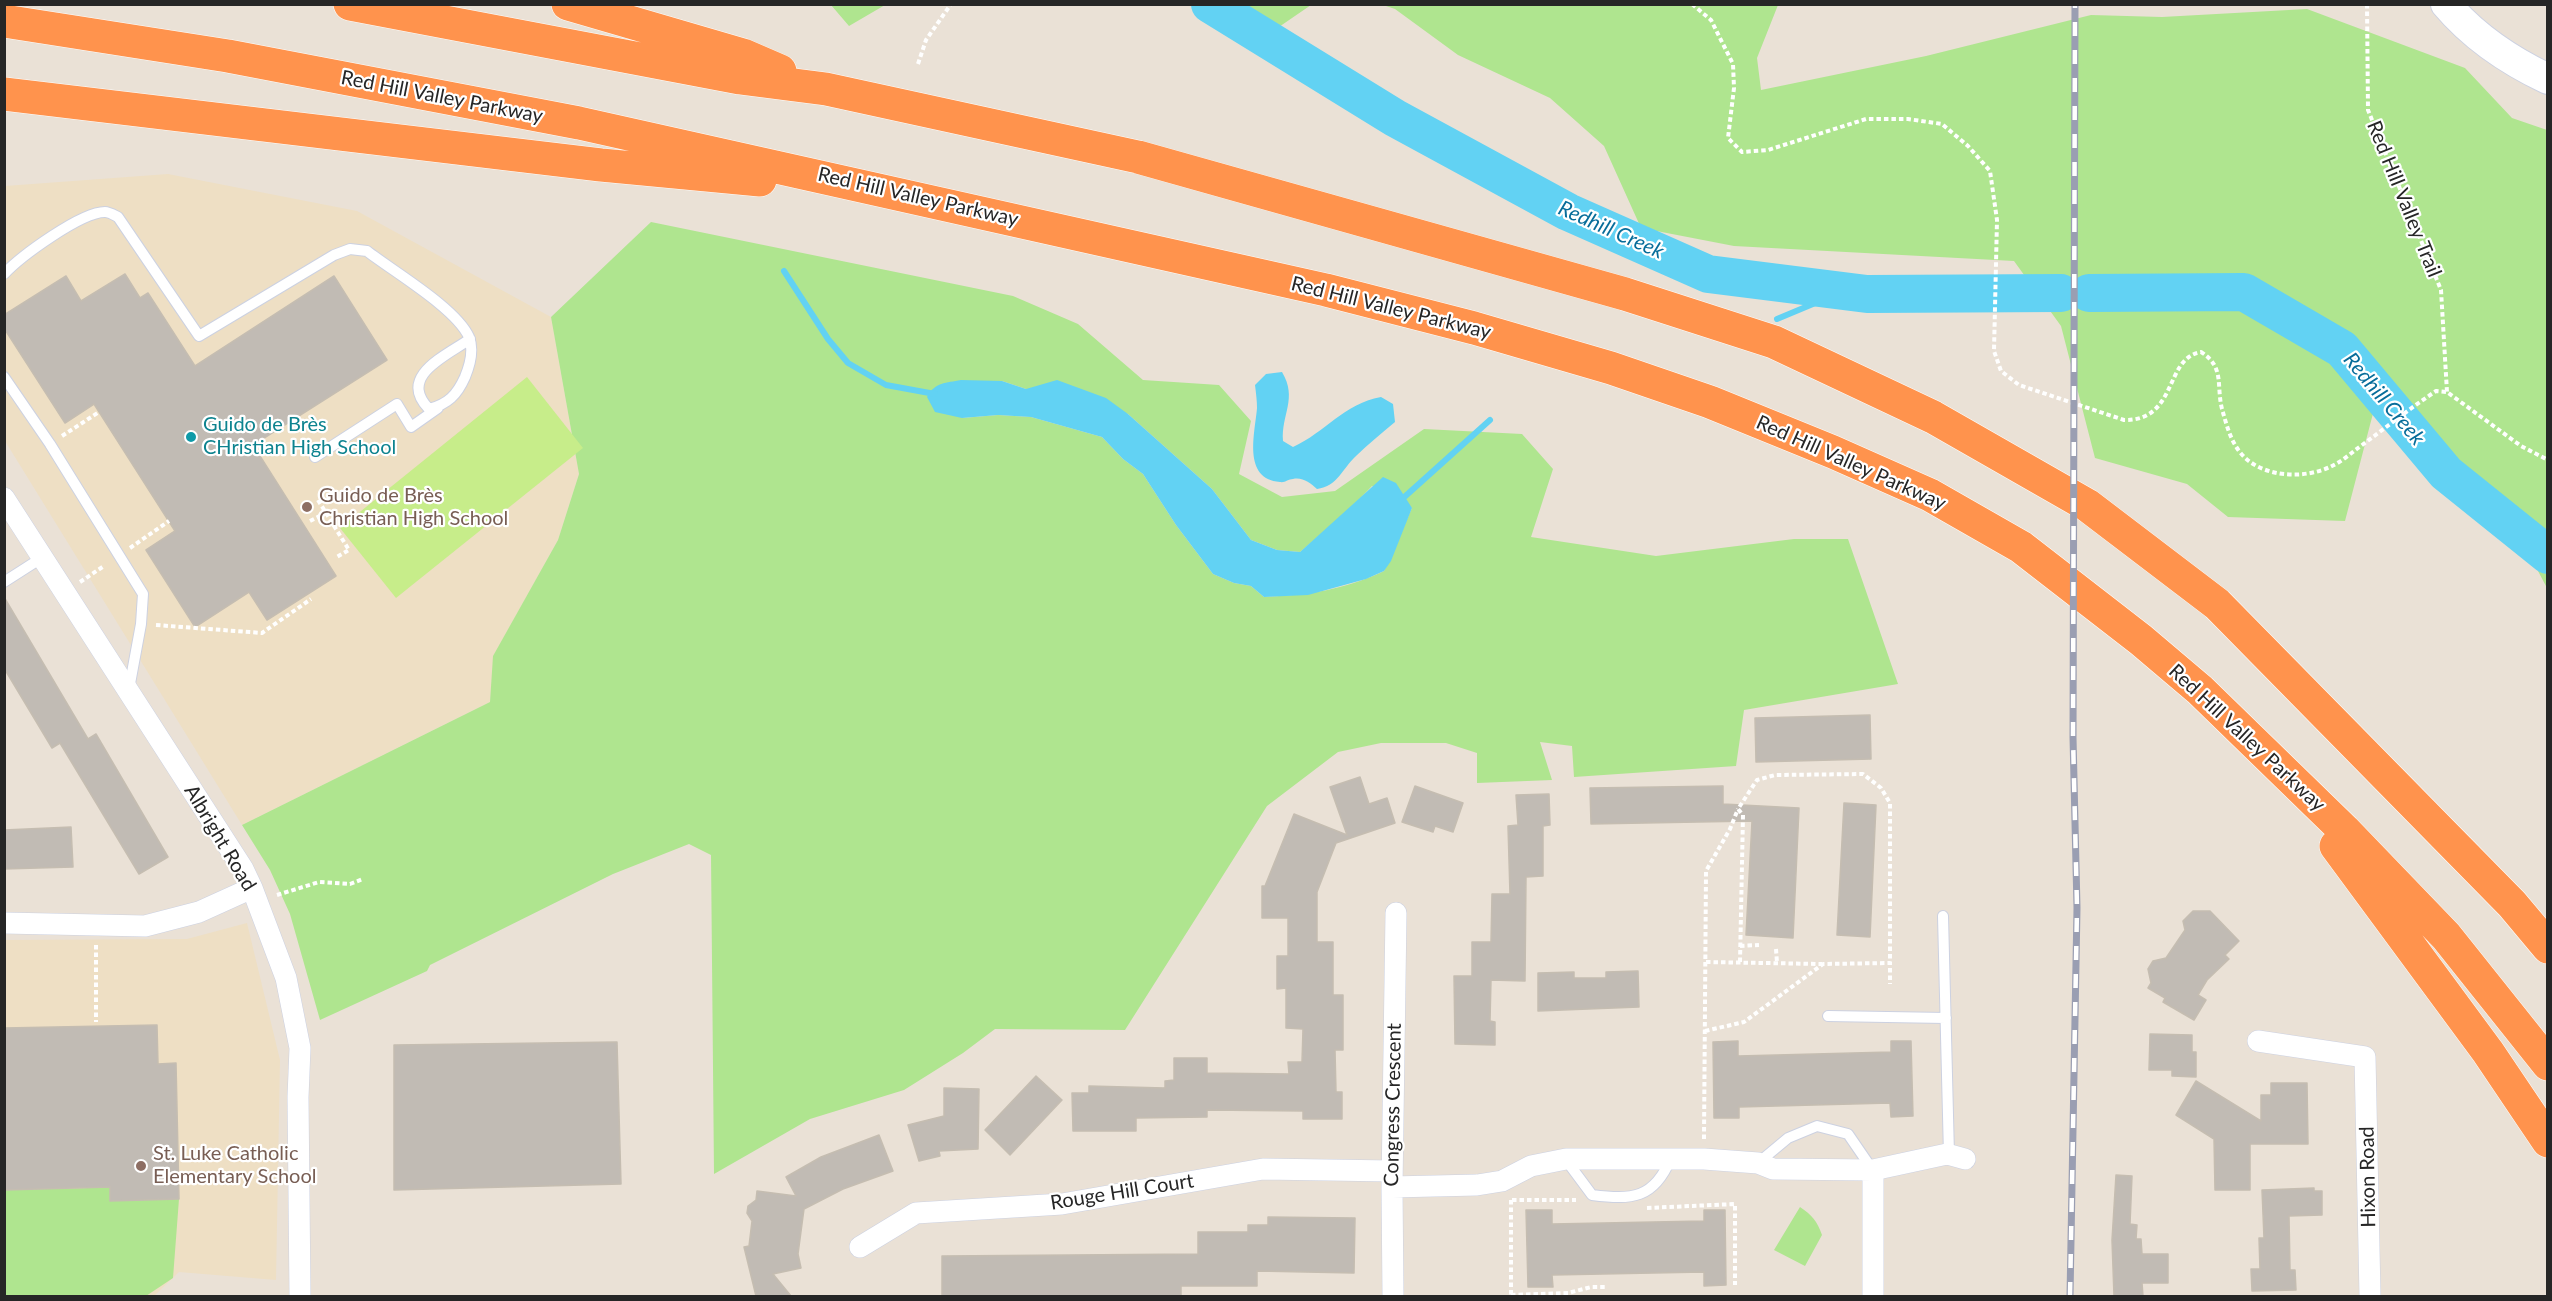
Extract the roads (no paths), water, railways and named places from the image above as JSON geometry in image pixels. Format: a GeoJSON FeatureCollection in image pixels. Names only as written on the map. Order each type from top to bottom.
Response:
{"type":"FeatureCollection","features":[{"type":"Feature","properties":{"kind":"highway"},"geometry":{"type":"LineString","coordinates":[[350,4],[740,78],[826,89],[1138,157],[1625,294],[1774,342],[1933,417],[2087,505],[2217,604],[2512,904],[2547,947]]}},
{"type":"Feature","properties":{"kind":"highway"},"geometry":{"type":"LineString","coordinates":[[568,4],[743,56],[826,89]]}},
{"type":"Feature","properties":{"kind":"highway","name":"Red Hill Valley Parkway"},"geometry":{"type":"LineString","coordinates":[[4,21],[228,56],[555,118],[900,193],[1326,290],[1474,328],[1611,368],[1710,402],[1833,452],[1930,495],[2021,547],[2141,640],[2200,690],[2318,804],[2446,936],[2547,1064]]}},
{"type":"Feature","properties":{"kind":"highway"},"geometry":{"type":"LineString","coordinates":[[4,94],[601,165],[900,193]]}},
{"type":"Feature","properties":{"kind":"highway"},"geometry":{"type":"LineString","coordinates":[[2318,804],[2333,842],[2488,1052],[2547,1141]]}},
{"type":"Feature","properties":{"kind":"street"},"geometry":{"type":"LineString","coordinates":[[2446,4],[2459,20],[2491,44],[2547,79]]}},
{"type":"Feature","properties":{"kind":"street","name":"Albright Road"},"geometry":{"type":"LineString","coordinates":[[4,498],[128,690],[255,895],[286,978],[300,1048],[298,1097],[300,1296]]}},
{"type":"Feature","properties":{"kind":"street"},"geometry":{"type":"LineString","coordinates":[[4,923],[145,926],[255,895]]}},
{"type":"Feature","properties":{"kind":"street","name":"Congress Crescent"},"geometry":{"type":"LineString","coordinates":[[1393,1296],[1392,1179],[1396,913]]}},
{"type":"Feature","properties":{"kind":"street","name":"Hixon Road"},"geometry":{"type":"LineString","coordinates":[[2258,1041],[2365,1057],[2370,1296]]}},
{"type":"Feature","properties":{"kind":"street","name":"Rouge Hill Court"},"geometry":{"type":"LineString","coordinates":[[860,1247],[916,1213],[1062,1204],[1263,1168],[1478,1185],[1502,1181],[1531,1166],[1566,1159],[1704,1159],[1758,1163],[1773,1169],[1873,1170],[1957,1157]]}},
{"type":"Feature","properties":{"kind":"street"},"geometry":{"type":"LineString","coordinates":[[1873,1170],[1873,1296]]}},
{"type":"Feature","properties":{"kind":"lane"},"geometry":{"type":"LineString","coordinates":[[4,274],[54,234],[94,214],[107,212],[118,217],[199,336],[334,255],[350,249],[367,251],[458,319],[470,339],[471,363],[458,393],[411,427],[397,404],[315,457]]}},
{"type":"Feature","properties":{"kind":"lane"},"geometry":{"type":"LineString","coordinates":[[441,406],[429,409],[422,402],[417,386],[423,372],[470,339]]}},
{"type":"Feature","properties":{"kind":"lane"},"geometry":{"type":"LineString","coordinates":[[4,377],[50,444],[143,594],[141,624],[128,690]]}},
{"type":"Feature","properties":{"kind":"lane"},"geometry":{"type":"LineString","coordinates":[[4,582],[43,557]]}},
{"type":"Feature","properties":{"kind":"lane"},"geometry":{"type":"LineString","coordinates":[[1943,916],[1946,1018],[1957,1157]]}},
{"type":"Feature","properties":{"kind":"lane"},"geometry":{"type":"LineString","coordinates":[[1828,1016],[1946,1018]]}},
{"type":"Feature","properties":{"kind":"lane"},"geometry":{"type":"LineString","coordinates":[[1758,1163],[1788,1138],[1817,1126],[1848,1134],[1873,1170]]}},
{"type":"Feature","properties":{"kind":"lane"},"geometry":{"type":"LineString","coordinates":[[1566,1159],[1592,1194],[1620,1199],[1645,1194],[1664,1176],[1671,1158]]}},
{"type":"Feature","properties":{"kind":"water"},"geometry":{"type":"Polygon","coordinates":[[[1282,372],[1289,390],[1283,441],[1293,447],[1345,412],[1381,397],[1393,404],[1395,422],[1356,456],[1335,481],[1324,487],[1317,489],[1300,479],[1282,482],[1268,479],[1260,473],[1255,464],[1253,442],[1257,408],[1255,385],[1266,374],[1282,372]]]}},
{"type":"Feature","properties":{"kind":"water"},"geometry":{"type":"Polygon","coordinates":[[[961,380],[1002,381],[1026,389],[1057,380],[1106,398],[1128,414],[1212,489],[1251,540],[1277,550],[1300,552],[1383,477],[1396,483],[1412,508],[1391,561],[1384,571],[1366,579],[1308,595],[1264,597],[1251,586],[1234,583],[1213,574],[1176,525],[1143,474],[1123,459],[1102,437],[1031,417],[998,415],[962,418],[935,412],[927,397],[930,392],[941,384],[961,380]]]}},
{"type":"Feature","properties":{"kind":"waterway","name":"Redhill Creek"},"geometry":{"type":"LineString","coordinates":[[1210,4],[1395,118],[1568,212],[1708,274],[1867,294],[2061,293]]}},
{"type":"Feature","properties":{"kind":"waterway"},"geometry":{"type":"LineString","coordinates":[[784,271],[828,339],[848,363],[886,385],[935,394]]}},
{"type":"Feature","properties":{"kind":"waterway"},"geometry":{"type":"LineString","coordinates":[[1777,319],[1844,291]]}},
{"type":"Feature","properties":{"kind":"waterway","name":"Redhill Creek"},"geometry":{"type":"LineString","coordinates":[[2089,293],[2244,292],[2342,349],[2446,473],[2548,555]]}},
{"type":"Feature","properties":{"kind":"waterway"},"geometry":{"type":"LineString","coordinates":[[1401,500],[1490,420]]}},
{"type":"Feature","properties":{"kind":"railway"},"geometry":{"type":"LineString","coordinates":[[2070,1296],[2077,908],[2073,737],[2075,4]]}},
{"type":"Feature","properties":{"kind":"place","name":"Guido de Brès CHristian High School"},"geometry":{"type":"Point","coordinates":[191,437]}},
{"type":"Feature","properties":{"kind":"place","name":"Guido de Brès Christian High School"},"geometry":{"type":"Point","coordinates":[307,507]}},
{"type":"Feature","properties":{"kind":"place","name":"St. Luke Catholic Elementary School"},"geometry":{"type":"Point","coordinates":[141,1166]}}]}
